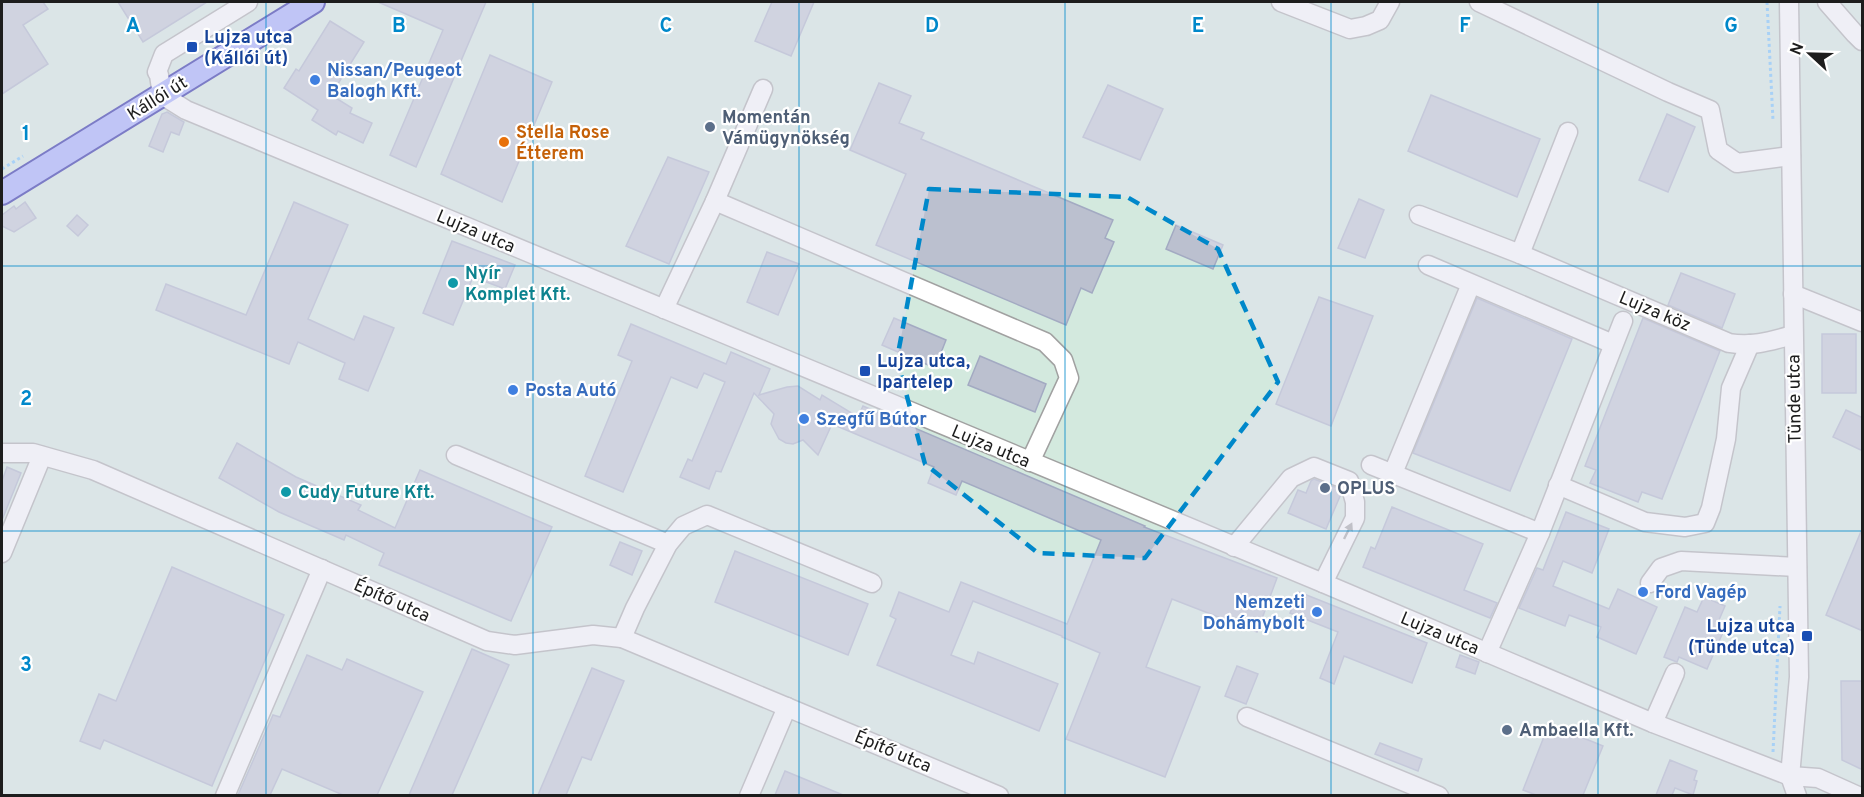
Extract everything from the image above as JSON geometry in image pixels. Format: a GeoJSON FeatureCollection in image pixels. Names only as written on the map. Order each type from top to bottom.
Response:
{"type":"FeatureCollection","features":[{"type":"Feature","properties":{"kind":"main road","name":"Kállói út"},"geometry":{"type":"LineString","coordinates":[[2,193],[313,2]]}},
{"type":"Feature","properties":{"kind":"street"},"geometry":{"type":"LineString","coordinates":[[162,95],[157,72],[164,54],[248,2]]}},
{"type":"Feature","properties":{"kind":"street"},"geometry":{"type":"LineString","coordinates":[[1281,2],[1350,29],[1380,20],[1390,2]]}},
{"type":"Feature","properties":{"kind":"street"},"geometry":{"type":"LineString","coordinates":[[1479,2],[1710,110],[1718,150],[1737,163],[1791,156]]}},
{"type":"Feature","properties":{"kind":"street","name":"Tünde utca"},"geometry":{"type":"LineString","coordinates":[[1789,2],[1799,677],[1790,776],[1797,795]]}},
{"type":"Feature","properties":{"kind":"street"},"geometry":{"type":"LineString","coordinates":[[1827,2],[1863,41]]}},
{"type":"Feature","properties":{"kind":"street"},"geometry":{"type":"LineString","coordinates":[[664,309],[715,201],[763,89]]}},
{"type":"Feature","properties":{"kind":"street","name":"Lujza utca"},"geometry":{"type":"LineString","coordinates":[[162,95],[186,110],[1323,583],[1653,723],[1790,776],[1818,778],[1858,795]]}},
{"type":"Feature","properties":{"kind":"street"},"geometry":{"type":"LineString","coordinates":[[1520,254],[1568,132]]}},
{"type":"Feature","properties":{"kind":"street"},"geometry":{"type":"LineString","coordinates":[[715,201],[1045,342],[1063,360],[1069,378],[1030,462]]}},
{"type":"Feature","properties":{"kind":"street","name":"Lujza köz"},"geometry":{"type":"LineString","coordinates":[[1419,215],[1520,254],[1729,343],[1762,344],[1793,335]]}},
{"type":"Feature","properties":{"kind":"street"},"geometry":{"type":"LineString","coordinates":[[1428,265],[1613,344]]}},
{"type":"Feature","properties":{"kind":"street"},"geometry":{"type":"LineString","coordinates":[[1393,473],[1471,284]]}},
{"type":"Feature","properties":{"kind":"street"},"geometry":{"type":"LineString","coordinates":[[1793,294],[1863,322]]}},
{"type":"Feature","properties":{"kind":"street"},"geometry":{"type":"LineString","coordinates":[[1487,653],[1540,533],[1623,321]]}},
{"type":"Feature","properties":{"kind":"street"},"geometry":{"type":"LineString","coordinates":[[1558,486],[1645,522],[1685,527],[1705,523],[1711,508],[1726,439],[1731,388],[1750,344]]}},
{"type":"Feature","properties":{"kind":"street","name":"Építő utca"},"geometry":{"type":"LineString","coordinates":[[2,453],[33,453],[93,470],[487,641],[515,645],[593,635],[622,638],[999,795]]}},
{"type":"Feature","properties":{"kind":"street"},"geometry":{"type":"LineString","coordinates":[[456,455],[668,544]]}},
{"type":"Feature","properties":{"kind":"street"},"geometry":{"type":"LineString","coordinates":[[2,553],[42,456]]}},
{"type":"Feature","properties":{"kind":"street"},"geometry":{"type":"LineString","coordinates":[[1371,465],[1540,533]]}},
{"type":"Feature","properties":{"kind":"street"},"geometry":{"type":"LineString","coordinates":[[1234,547],[1291,478],[1314,467],[1323,470],[1349,481],[1355,502],[1354,518],[1323,583]]}},
{"type":"Feature","properties":{"kind":"street"},"geometry":{"type":"LineString","coordinates":[[622,638],[668,544],[683,526],[707,515],[872,583]]}},
{"type":"Feature","properties":{"kind":"street"},"geometry":{"type":"LineString","coordinates":[[1650,583],[1661,568],[1681,561],[1797,567]]}},
{"type":"Feature","properties":{"kind":"street"},"geometry":{"type":"LineString","coordinates":[[225,795],[322,569]]}},
{"type":"Feature","properties":{"kind":"street"},"geometry":{"type":"LineString","coordinates":[[1653,723],[1675,673]]}},
{"type":"Feature","properties":{"kind":"street"},"geometry":{"type":"LineString","coordinates":[[749,795],[787,707]]}},
{"type":"Feature","properties":{"kind":"street"},"geometry":{"type":"LineString","coordinates":[[1247,717],[1439,795]]}},
{"type":"Feature","properties":{"kind":"highlighted area"},"geometry":{"type":"Polygon","coordinates":[[[929,189],[1127,197],[1218,249],[1278,382],[1145,558],[1038,553],[925,464],[897,359],[929,189]]]}},
{"type":"Feature","properties":{"kind":"shaded area"},"geometry":{"type":"Polygon","coordinates":[[[2,2],[1862,2],[1862,795],[2,796],[2,2]]]}},
{"type":"Feature","properties":{"kind":"building"},"geometry":{"type":"Polygon","coordinates":[[[2,2],[43,2],[48,9],[23,25],[48,64],[2,94],[2,2]]]}},
{"type":"Feature","properties":{"kind":"building"},"geometry":{"type":"Polygon","coordinates":[[[118,2],[207,2],[143,42],[118,2]]]}},
{"type":"Feature","properties":{"kind":"building"},"geometry":{"type":"Polygon","coordinates":[[[378,2],[486,2],[416,167],[390,155],[443,30],[378,2]]]}},
{"type":"Feature","properties":{"kind":"building"},"geometry":{"type":"Polygon","coordinates":[[[772,2],[814,2],[791,56],[755,41],[772,2]]]}},
{"type":"Feature","properties":{"kind":"building","name":"Nissan/Peugeot Balogh Kft."},"geometry":{"type":"Polygon","coordinates":[[[330,21],[364,42],[331,95],[352,108],[350,113],[372,123],[363,143],[338,131],[336,135],[312,120],[318,110],[284,88],[296,69],[299,71],[330,21]]]}},
{"type":"Feature","properties":{"kind":"building"},"geometry":{"type":"Polygon","coordinates":[[[490,55],[552,82],[502,202],[441,174],[490,55]]]}},
{"type":"Feature","properties":{"kind":"building"},"geometry":{"type":"Polygon","coordinates":[[[879,83],[911,96],[899,123],[924,133],[921,139],[1113,220],[1105,238],[1114,242],[1092,293],[1081,288],[1066,325],[876,245],[906,174],[850,150],[879,83]]]}},
{"type":"Feature","properties":{"kind":"building"},"geometry":{"type":"Polygon","coordinates":[[[1108,85],[1163,109],[1140,160],[1083,137],[1108,85]]]}},
{"type":"Feature","properties":{"kind":"building"},"geometry":{"type":"Polygon","coordinates":[[[1431,95],[1540,139],[1517,197],[1408,151],[1431,95]]]}},
{"type":"Feature","properties":{"kind":"building"},"geometry":{"type":"Polygon","coordinates":[[[167,112],[184,122],[179,135],[171,132],[163,152],[149,146],[162,114],[167,112]]]}},
{"type":"Feature","properties":{"kind":"building"},"geometry":{"type":"Polygon","coordinates":[[[1667,114],[1695,127],[1668,192],[1639,180],[1667,114]]]}},
{"type":"Feature","properties":{"kind":"building"},"geometry":{"type":"Polygon","coordinates":[[[668,157],[709,172],[669,264],[626,246],[668,157]]]}},
{"type":"Feature","properties":{"kind":"building"},"geometry":{"type":"Polygon","coordinates":[[[1359,199],[1384,210],[1365,258],[1338,248],[1359,199]]]}},
{"type":"Feature","properties":{"kind":"building"},"geometry":{"type":"Polygon","coordinates":[[[25,202],[36,218],[14,232],[2,226],[2,215],[14,206],[16,209],[25,202]]]}},
{"type":"Feature","properties":{"kind":"building"},"geometry":{"type":"Polygon","coordinates":[[[294,202],[348,225],[308,319],[354,340],[364,316],[394,328],[368,391],[339,379],[345,363],[298,342],[289,364],[156,310],[166,284],[246,315],[294,202]]]}},
{"type":"Feature","properties":{"kind":"building"},"geometry":{"type":"Polygon","coordinates":[[[77,215],[88,225],[78,236],[67,226],[77,215]]]}},
{"type":"Feature","properties":{"kind":"building"},"geometry":{"type":"Polygon","coordinates":[[[1176,225],[1223,245],[1213,269],[1166,249],[1176,225]]]}},
{"type":"Feature","properties":{"kind":"building","name":"Nyír Komplet Kft."},"geometry":{"type":"Polygon","coordinates":[[[452,241],[515,265],[505,289],[473,277],[453,325],[423,313],[452,241]]]}},
{"type":"Feature","properties":{"kind":"building"},"geometry":{"type":"Polygon","coordinates":[[[767,252],[799,264],[778,315],[747,302],[767,252]]]}},
{"type":"Feature","properties":{"kind":"building"},"geometry":{"type":"Polygon","coordinates":[[[1681,273],[1735,294],[1722,328],[1668,305],[1681,273]]]}},
{"type":"Feature","properties":{"kind":"building"},"geometry":{"type":"Polygon","coordinates":[[[1319,297],[1373,316],[1331,426],[1276,404],[1319,297]]]}},
{"type":"Feature","properties":{"kind":"building"},"geometry":{"type":"Polygon","coordinates":[[[1477,298],[1572,339],[1510,491],[1413,453],[1477,298]]]}},
{"type":"Feature","properties":{"kind":"building"},"geometry":{"type":"Polygon","coordinates":[[[894,318],[946,340],[935,368],[882,345],[894,318]]]}},
{"type":"Feature","properties":{"kind":"building"},"geometry":{"type":"Polygon","coordinates":[[[1643,318],[1720,351],[1662,499],[1642,492],[1638,502],[1590,483],[1596,470],[1585,466],[1643,318]]]}},
{"type":"Feature","properties":{"kind":"building"},"geometry":{"type":"Polygon","coordinates":[[[631,324],[726,364],[731,352],[770,369],[759,395],[798,386],[820,400],[822,395],[858,417],[863,406],[1144,527],[1277,578],[1257,632],[1172,599],[1146,667],[1200,687],[1165,777],[1066,739],[1100,653],[973,601],[951,655],[974,664],[978,652],[1058,684],[1039,731],[877,665],[896,619],[890,616],[899,592],[949,612],[961,582],[1067,624],[1101,540],[962,481],[956,495],[928,483],[934,467],[832,424],[818,455],[803,440],[793,444],[786,443],[779,439],[771,424],[774,414],[754,393],[721,472],[716,471],[709,489],[680,477],[688,459],[692,461],[725,382],[704,373],[697,388],[671,377],[623,492],[585,476],[632,361],[618,355],[631,324]]]}},
{"type":"Feature","properties":{"kind":"building"},"geometry":{"type":"Polygon","coordinates":[[[1822,334],[1856,334],[1856,393],[1822,393],[1822,334]]]}},
{"type":"Feature","properties":{"kind":"building"},"geometry":{"type":"Polygon","coordinates":[[[980,356],[1046,384],[1035,412],[968,385],[980,356]]]}},
{"type":"Feature","properties":{"kind":"building"},"geometry":{"type":"Polygon","coordinates":[[[1846,410],[1863,418],[1863,451],[1833,437],[1846,410]]]}},
{"type":"Feature","properties":{"kind":"building"},"geometry":{"type":"Polygon","coordinates":[[[237,443],[296,477],[361,505],[358,510],[395,528],[420,470],[552,527],[511,621],[379,565],[384,553],[346,535],[344,540],[279,512],[219,478],[237,443]]]}},
{"type":"Feature","properties":{"kind":"building"},"geometry":{"type":"Polygon","coordinates":[[[7,467],[21,473],[2,520],[2,481],[7,467]]]}},
{"type":"Feature","properties":{"kind":"building"},"geometry":{"type":"Polygon","coordinates":[[[1314,479],[1340,489],[1341,494],[1326,529],[1288,513],[1298,490],[1306,493],[1314,479]]]}},
{"type":"Feature","properties":{"kind":"building"},"geometry":{"type":"Polygon","coordinates":[[[1392,507],[1483,544],[1464,590],[1497,603],[1490,618],[1363,567],[1371,547],[1375,549],[1392,507]]]}},
{"type":"Feature","properties":{"kind":"building"},"geometry":{"type":"Polygon","coordinates":[[[1566,512],[1609,529],[1592,573],[1563,561],[1553,586],[1609,609],[1618,589],[1657,607],[1636,654],[1597,637],[1601,627],[1569,615],[1565,626],[1519,608],[1537,568],[1543,570],[1566,512]]]}},
{"type":"Feature","properties":{"kind":"building"},"geometry":{"type":"Polygon","coordinates":[[[1863,529],[1863,631],[1826,615],[1863,529]]]}},
{"type":"Feature","properties":{"kind":"building"},"geometry":{"type":"Polygon","coordinates":[[[620,542],[642,551],[632,575],[610,565],[620,542]]]}},
{"type":"Feature","properties":{"kind":"building"},"geometry":{"type":"Polygon","coordinates":[[[735,551],[868,604],[848,655],[715,602],[735,551]]]}},
{"type":"Feature","properties":{"kind":"building"},"geometry":{"type":"Polygon","coordinates":[[[172,567],[284,615],[212,786],[104,740],[100,749],[80,741],[99,694],[116,701],[172,567]]]}},
{"type":"Feature","properties":{"kind":"building"},"geometry":{"type":"Polygon","coordinates":[[[1299,592],[1427,643],[1412,683],[1344,656],[1334,684],[1320,678],[1338,632],[1290,613],[1299,592]]]}},
{"type":"Feature","properties":{"kind":"building"},"geometry":{"type":"Polygon","coordinates":[[[1704,597],[1725,606],[1716,627],[1724,630],[1707,669],[1679,657],[1677,662],[1664,657],[1685,607],[1697,612],[1704,597]]]}},
{"type":"Feature","properties":{"kind":"building"},"geometry":{"type":"Polygon","coordinates":[[[472,649],[509,665],[452,795],[409,795],[472,649]]]}},
{"type":"Feature","properties":{"kind":"building"},"geometry":{"type":"Polygon","coordinates":[[[307,655],[342,670],[347,659],[423,692],[377,795],[343,795],[282,769],[270,795],[238,795],[273,715],[280,717],[307,655]]]}},
{"type":"Feature","properties":{"kind":"building"},"geometry":{"type":"Polygon","coordinates":[[[1460,655],[1479,662],[1475,674],[1456,667],[1460,655]]]}},
{"type":"Feature","properties":{"kind":"building"},"geometry":{"type":"Polygon","coordinates":[[[1237,666],[1258,674],[1246,704],[1225,696],[1237,666]]]}},
{"type":"Feature","properties":{"kind":"building"},"geometry":{"type":"Polygon","coordinates":[[[592,668],[624,681],[591,760],[582,757],[566,795],[538,795],[592,668]]]}},
{"type":"Feature","properties":{"kind":"building"},"geometry":{"type":"Polygon","coordinates":[[[1841,681],[1863,681],[1863,770],[1842,760],[1841,681]]]}},
{"type":"Feature","properties":{"kind":"building"},"geometry":{"type":"Polygon","coordinates":[[[1549,724],[1603,746],[1583,795],[1536,795],[1523,790],[1549,724]]]}},
{"type":"Feature","properties":{"kind":"building"},"geometry":{"type":"Polygon","coordinates":[[[1380,743],[1422,759],[1418,771],[1375,754],[1380,743]]]}},
{"type":"Feature","properties":{"kind":"building"},"geometry":{"type":"Polygon","coordinates":[[[1670,760],[1697,771],[1693,795],[1675,788],[1672,795],[1656,795],[1670,760]]]}},
{"type":"Feature","properties":{"kind":"building"},"geometry":{"type":"Polygon","coordinates":[[[785,771],[843,795],[775,795],[785,771]]]}},
{"type":"Feature","properties":{"kind":"place","name":"Lujza utca (Kállói út)"},"geometry":{"type":"Point","coordinates":[192,47]}},
{"type":"Feature","properties":{"kind":"place","name":"Nissan/Peugeot Balogh Kft."},"geometry":{"type":"Point","coordinates":[315,80]}},
{"type":"Feature","properties":{"kind":"place","name":"Momentán Vámügynökség"},"geometry":{"type":"Point","coordinates":[710,127]}},
{"type":"Feature","properties":{"kind":"place","name":"Stella Rose Étterem"},"geometry":{"type":"Point","coordinates":[504,142]}},
{"type":"Feature","properties":{"kind":"place","name":"Nyír Komplet Kft."},"geometry":{"type":"Point","coordinates":[453,283]}},
{"type":"Feature","properties":{"kind":"place","name":"Lujza utca, Ipartelep"},"geometry":{"type":"Point","coordinates":[865,371]}},
{"type":"Feature","properties":{"kind":"place","name":"Posta Autó"},"geometry":{"type":"Point","coordinates":[513,390]}},
{"type":"Feature","properties":{"kind":"place","name":"Szegfű Bútor"},"geometry":{"type":"Point","coordinates":[804,419]}},
{"type":"Feature","properties":{"kind":"place","name":"OPLUS"},"geometry":{"type":"Point","coordinates":[1325,488]}},
{"type":"Feature","properties":{"kind":"place","name":"Cudy Future Kft."},"geometry":{"type":"Point","coordinates":[286,492]}},
{"type":"Feature","properties":{"kind":"place","name":"Ford Vagép"},"geometry":{"type":"Point","coordinates":[1643,592]}},
{"type":"Feature","properties":{"kind":"place","name":"Nemzeti Dohámybolt"},"geometry":{"type":"Point","coordinates":[1317,612]}},
{"type":"Feature","properties":{"kind":"place","name":"Lujza utca (Tünde utca)"},"geometry":{"type":"Point","coordinates":[1807,636]}},
{"type":"Feature","properties":{"kind":"place","name":"Ambaella Kft."},"geometry":{"type":"Point","coordinates":[1507,730]}}]}
